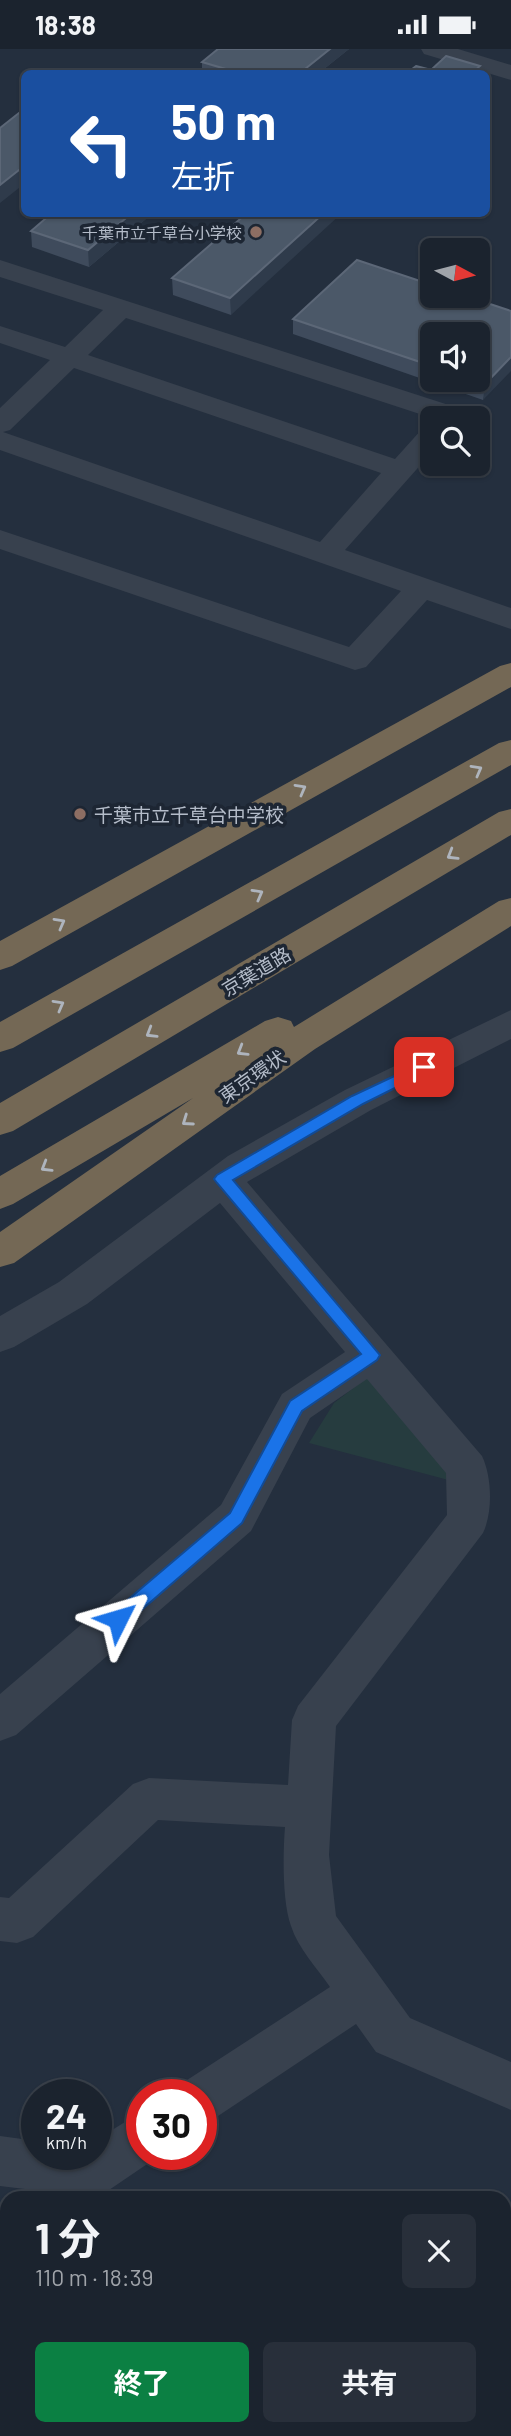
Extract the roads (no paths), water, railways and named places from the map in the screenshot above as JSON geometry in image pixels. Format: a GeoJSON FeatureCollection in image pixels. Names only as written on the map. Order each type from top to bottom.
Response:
{"type":"FeatureCollection","features":[{"type":"Feature","properties":{"kind":"highway"},"geometry":{"type":"LineString","coordinates":[[0,957],[511,673]]}},
{"type":"Feature","properties":{"kind":"highway"},"geometry":{"type":"LineString","coordinates":[[0,1039],[511,751]]}},
{"type":"Feature","properties":{"kind":"highway","name":"京葉道路"},"geometry":{"type":"LineString","coordinates":[[0,1121],[511,820]]}},
{"type":"Feature","properties":{"kind":"highway"},"geometry":{"type":"LineString","coordinates":[[0,1194],[511,891]]}},
{"type":"Feature","properties":{"kind":"highway","name":"東京環状"},"geometry":{"type":"LineString","coordinates":[[0,1252],[302,1040],[511,910]]}},
{"type":"Feature","properties":{"kind":"street"},"geometry":{"type":"LineString","coordinates":[[433,49],[511,73]]}},
{"type":"Feature","properties":{"kind":"street"},"geometry":{"type":"LineString","coordinates":[[0,268],[423,406]]}},
{"type":"Feature","properties":{"kind":"street"},"geometry":{"type":"LineString","coordinates":[[0,424],[121,308]]}},
{"type":"Feature","properties":{"kind":"street"},"geometry":{"type":"LineString","coordinates":[[0,334],[400,470]]}},
{"type":"Feature","properties":{"kind":"street"},"geometry":{"type":"LineString","coordinates":[[0,440],[511,619]]}},
{"type":"Feature","properties":{"kind":"street"},"geometry":{"type":"LineString","coordinates":[[326,554],[420,448]]}},
{"type":"Feature","properties":{"kind":"street"},"geometry":{"type":"LineString","coordinates":[[0,539],[355,660],[422,587]]}},
{"type":"Feature","properties":{"kind":"street"},"geometry":{"type":"LineString","coordinates":[[0,1336],[73,1293],[222,1179],[358,1100],[511,1023]]}},
{"type":"Feature","properties":{"kind":"street"},"geometry":{"type":"LineString","coordinates":[[222,1179],[467,1468],[468,1520],[314,1720],[306,1854],[313,1924],[393,2035],[511,2086]]}},
{"type":"Feature","properties":{"kind":"street"},"geometry":{"type":"LineString","coordinates":[[0,1721],[236,1518],[296,1406],[372,1355]]}},
{"type":"Feature","properties":{"kind":"street"},"geometry":{"type":"LineString","coordinates":[[0,1919],[17,1921],[149,1799],[309,1807]]}},
{"type":"Feature","properties":{"kind":"street"},"geometry":{"type":"LineString","coordinates":[[217,2088],[362,1993]]}},
{"type":"Feature","properties":{"kind":"street"},"geometry":{"type":"LineString","coordinates":[[0,2161],[92,2172],[126,2150]]}},
{"type":"Feature","properties":{"kind":"place","name":"千葉市立千草台小学校"},"geometry":{"type":"Point","coordinates":[256,232]}},
{"type":"Feature","properties":{"kind":"place","name":"千葉市立千草台中学校"},"geometry":{"type":"Point","coordinates":[80,814]}}]}
